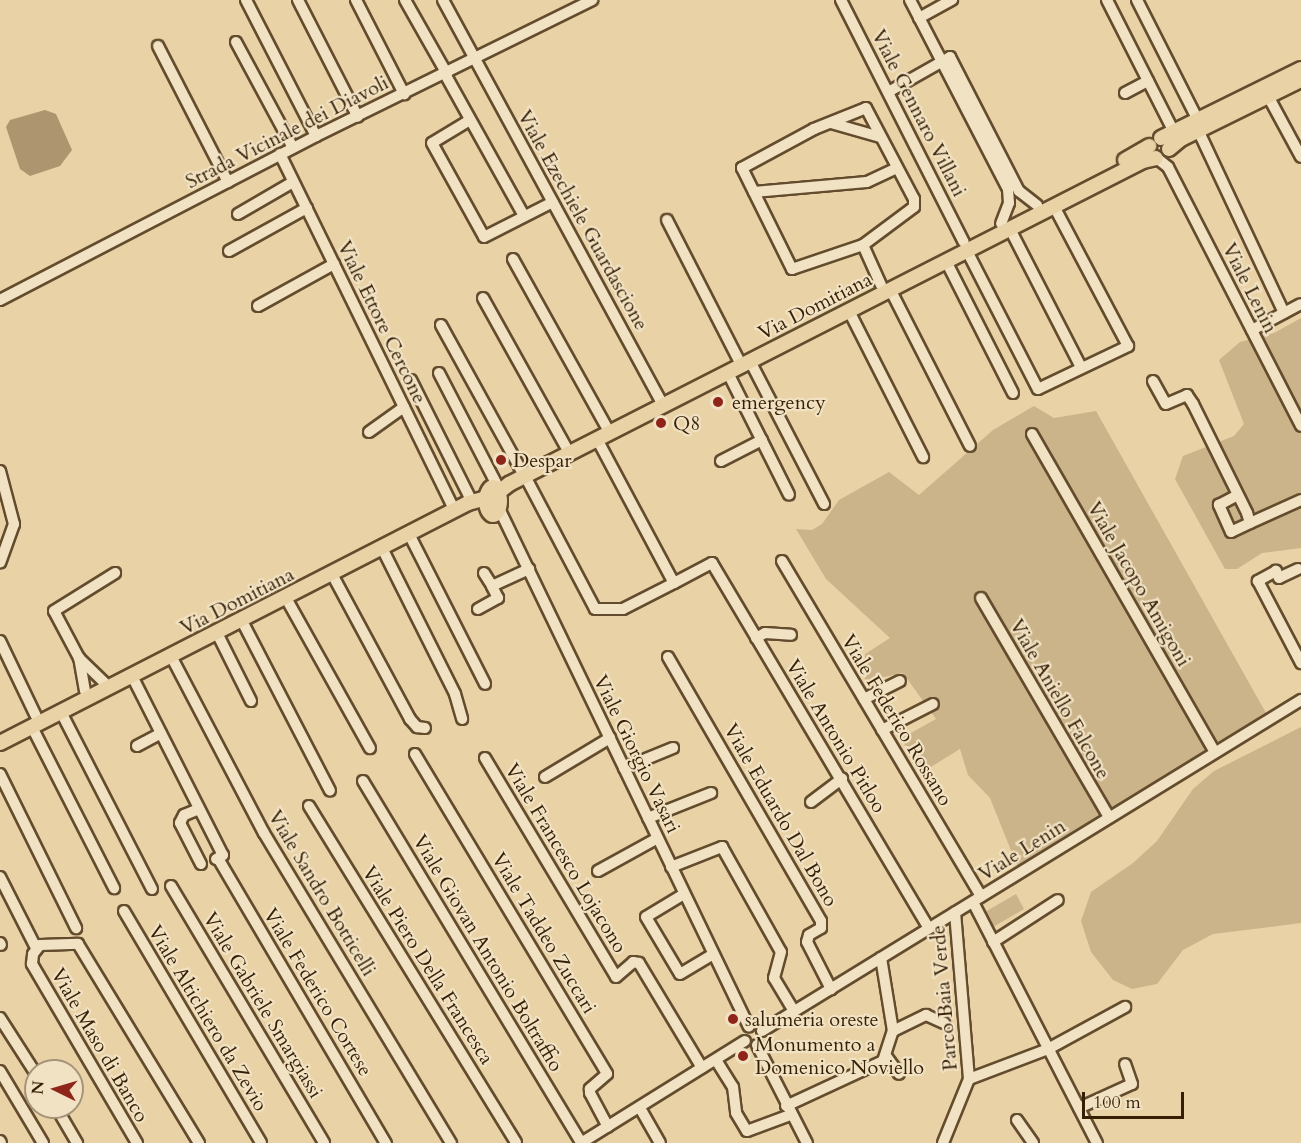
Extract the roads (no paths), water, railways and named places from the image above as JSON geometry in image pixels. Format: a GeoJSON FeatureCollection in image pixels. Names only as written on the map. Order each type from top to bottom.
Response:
{"type":"FeatureCollection","features":[{"type":"Feature","properties":{"kind":"main road","name":"Via Domitiana"},"geometry":{"type":"LineString","coordinates":[[523,473],[597,439],[728,373],[744,360],[1005,226],[1054,206],[1163,150],[1198,125],[1301,69]]}},
{"type":"Feature","properties":{"kind":"main road","name":"Via Domitiana"},"geometry":{"type":"LineString","coordinates":[[1198,125],[1301,80]]}},
{"type":"Feature","properties":{"kind":"main road","name":"Via Domitiana"},"geometry":{"type":"LineString","coordinates":[[1005,226],[1036,205],[1163,150]]}},
{"type":"Feature","properties":{"kind":"main road","name":"Via Domitiana"},"geometry":{"type":"LineString","coordinates":[[0,734],[61,712],[242,621],[492,491],[606,426],[849,311],[886,287],[946,261],[965,247]]}},
{"type":"Feature","properties":{"kind":"main road","name":"Via Domitiana"},"geometry":{"type":"LineString","coordinates":[[0,743],[85,691],[469,496],[492,491]]}},
{"type":"Feature","properties":{"kind":"street"},"geometry":{"type":"LineString","coordinates":[[246,0],[316,136]]}},
{"type":"Feature","properties":{"kind":"street"},"geometry":{"type":"LineString","coordinates":[[298,0],[358,117]]}},
{"type":"Feature","properties":{"kind":"street"},"geometry":{"type":"LineString","coordinates":[[356,0],[404,94]]}},
{"type":"Feature","properties":{"kind":"street"},"geometry":{"type":"LineString","coordinates":[[405,0],[524,216]]}},
{"type":"Feature","properties":{"kind":"street","name":"Viale Ezechiele Guardascione"},"geometry":{"type":"LineString","coordinates":[[443,0],[660,399]]}},
{"type":"Feature","properties":{"kind":"street","name":"Strada Vicinale dei Diavoli"},"geometry":{"type":"LineString","coordinates":[[0,300],[280,154],[592,0]]}},
{"type":"Feature","properties":{"kind":"street","name":"Viale Gennaro Villani"},"geometry":{"type":"LineString","coordinates":[[841,0],[890,91],[965,247],[1038,388],[1081,367]]}},
{"type":"Feature","properties":{"kind":"street"},"geometry":{"type":"LineString","coordinates":[[910,0],[1019,191],[1036,205]]}},
{"type":"Feature","properties":{"kind":"street"},"geometry":{"type":"LineString","coordinates":[[919,18],[952,0]]}},
{"type":"Feature","properties":{"kind":"street","name":"Viale Lenin"},"geometry":{"type":"LineString","coordinates":[[1107,0],[1148,81],[1163,150],[1301,426]]}},
{"type":"Feature","properties":{"kind":"street"},"geometry":{"type":"LineString","coordinates":[[1137,0],[1198,125],[1284,313]]}},
{"type":"Feature","properties":{"kind":"street"},"geometry":{"type":"LineString","coordinates":[[236,42],[293,148]]}},
{"type":"Feature","properties":{"kind":"street"},"geometry":{"type":"LineString","coordinates":[[158,46],[228,182]]}},
{"type":"Feature","properties":{"kind":"street"},"geometry":{"type":"LineString","coordinates":[[890,91],[945,60]]}},
{"type":"Feature","properties":{"kind":"street"},"geometry":{"type":"LineString","coordinates":[[945,60],[1008,189],[1009,203],[1005,226],[1081,367],[1128,346],[1054,206]]}},
{"type":"Feature","properties":{"kind":"street"},"geometry":{"type":"LineString","coordinates":[[1125,93],[1148,81]]}},
{"type":"Feature","properties":{"kind":"street"},"geometry":{"type":"LineString","coordinates":[[1268,96],[1301,157]]}},
{"type":"Feature","properties":{"kind":"street"},"geometry":{"type":"LineString","coordinates":[[866,108],[880,137],[914,199],[914,207],[863,245],[792,269],[754,192],[744,165],[866,108]]}},
{"type":"Feature","properties":{"kind":"street"},"geometry":{"type":"LineString","coordinates":[[470,120],[432,143],[484,237],[553,202]]}},
{"type":"Feature","properties":{"kind":"street"},"geometry":{"type":"LineString","coordinates":[[831,123],[880,137]]}},
{"type":"Feature","properties":{"kind":"street","name":"Viale Ettore Cercone"},"geometry":{"type":"LineString","coordinates":[[280,154],[452,505]]}},
{"type":"Feature","properties":{"kind":"street"},"geometry":{"type":"LineString","coordinates":[[754,192],[867,182],[897,168]]}},
{"type":"Feature","properties":{"kind":"street"},"geometry":{"type":"LineString","coordinates":[[238,214],[293,182]]}},
{"type":"Feature","properties":{"kind":"street"},"geometry":{"type":"LineString","coordinates":[[229,251],[307,208]]}},
{"type":"Feature","properties":{"kind":"street"},"geometry":{"type":"LineString","coordinates":[[667,220],[824,504]]}},
{"type":"Feature","properties":{"kind":"street"},"geometry":{"type":"LineString","coordinates":[[863,245],[970,446]]}},
{"type":"Feature","properties":{"kind":"street"},"geometry":{"type":"LineString","coordinates":[[513,259],[606,426]]}},
{"type":"Feature","properties":{"kind":"street"},"geometry":{"type":"LineString","coordinates":[[946,261],[1013,393]]}},
{"type":"Feature","properties":{"kind":"street"},"geometry":{"type":"LineString","coordinates":[[258,306],[334,264]]}},
{"type":"Feature","properties":{"kind":"street"},"geometry":{"type":"LineString","coordinates":[[483,298],[566,447]]}},
{"type":"Feature","properties":{"kind":"street"},"geometry":{"type":"LineString","coordinates":[[1252,330],[1301,304]]}},
{"type":"Feature","properties":{"kind":"street"},"geometry":{"type":"LineString","coordinates":[[849,311],[923,457]]}},
{"type":"Feature","properties":{"kind":"street"},"geometry":{"type":"LineString","coordinates":[[441,325],[595,609],[623,609],[674,583],[597,439]]}},
{"type":"Feature","properties":{"kind":"street","name":"Viale Giorgio Vasari"},"geometry":{"type":"LineString","coordinates":[[439,373],[492,491],[749,1027]]}},
{"type":"Feature","properties":{"kind":"street"},"geometry":{"type":"LineString","coordinates":[[728,373],[789,495]]}},
{"type":"Feature","properties":{"kind":"street"},"geometry":{"type":"LineString","coordinates":[[411,381],[469,496]]}},
{"type":"Feature","properties":{"kind":"street"},"geometry":{"type":"LineString","coordinates":[[1153,381],[1166,404],[1187,395],[1250,523]]}},
{"type":"Feature","properties":{"kind":"street"},"geometry":{"type":"LineString","coordinates":[[369,432],[404,407]]}},
{"type":"Feature","properties":{"kind":"street","name":"Viale Jacopo Amigoni"},"geometry":{"type":"LineString","coordinates":[[1032,434],[1215,752]]}},
{"type":"Feature","properties":{"kind":"street"},"geometry":{"type":"LineString","coordinates":[[722,462],[762,440]]}},
{"type":"Feature","properties":{"kind":"street"},"geometry":{"type":"LineString","coordinates":[[0,471],[14,524],[0,563]]}},
{"type":"Feature","properties":{"kind":"street"},"geometry":{"type":"LineString","coordinates":[[1238,495],[1219,505],[1231,532],[1301,501]]}},
{"type":"Feature","properties":{"kind":"street"},"geometry":{"type":"LineString","coordinates":[[410,534],[485,684]]}},
{"type":"Feature","properties":{"kind":"street"},"geometry":{"type":"LineString","coordinates":[[382,548],[455,694],[462,719]]}},
{"type":"Feature","properties":{"kind":"street","name":"Viale Federico Rossano"},"geometry":{"type":"LineString","coordinates":[[782,561],[882,730],[977,899]]}},
{"type":"Feature","properties":{"kind":"street","name":"Viale Antonio Pitloo"},"geometry":{"type":"LineString","coordinates":[[674,583],[712,563],[929,928]]}},
{"type":"Feature","properties":{"kind":"street"},"geometry":{"type":"LineString","coordinates":[[492,586],[529,569]]}},
{"type":"Feature","properties":{"kind":"street"},"geometry":{"type":"LineString","coordinates":[[1298,569],[1280,578],[1276,571],[1258,581],[1301,663]]}},
{"type":"Feature","properties":{"kind":"street"},"geometry":{"type":"LineString","coordinates":[[104,682],[80,658],[54,611],[115,573]]}},
{"type":"Feature","properties":{"kind":"street"},"geometry":{"type":"LineString","coordinates":[[478,609],[498,598],[484,573]]}},
{"type":"Feature","properties":{"kind":"street"},"geometry":{"type":"LineString","coordinates":[[332,574],[410,719],[417,727],[425,728]]}},
{"type":"Feature","properties":{"kind":"street"},"geometry":{"type":"LineString","coordinates":[[286,598],[369,748]]}},
{"type":"Feature","properties":{"kind":"street","name":"Viale Aniello Falcone"},"geometry":{"type":"LineString","coordinates":[[981,598],[1109,817]]}},
{"type":"Feature","properties":{"kind":"street"},"geometry":{"type":"LineString","coordinates":[[242,621],[330,790]]}},
{"type":"Feature","properties":{"kind":"street"},"geometry":{"type":"LineString","coordinates":[[217,633],[251,701]]}},
{"type":"Feature","properties":{"kind":"street"},"geometry":{"type":"LineString","coordinates":[[756,638],[765,633],[790,634]]}},
{"type":"Feature","properties":{"kind":"street"},"geometry":{"type":"LineString","coordinates":[[0,641],[34,722],[114,888]]}},
{"type":"Feature","properties":{"kind":"street","name":"Viale Sandro Botticelli"},"geometry":{"type":"LineString","coordinates":[[171,656],[264,833],[451,1143]]}},
{"type":"Feature","properties":{"kind":"street","name":"Viale Eduardo Dal Bono"},"geometry":{"type":"LineString","coordinates":[[668,657],[822,923],[809,935],[807,942],[831,989]]}},
{"type":"Feature","properties":{"kind":"street"},"geometry":{"type":"LineString","coordinates":[[80,658],[85,691]]}},
{"type":"Feature","properties":{"kind":"street"},"geometry":{"type":"LineString","coordinates":[[132,676],[199,809],[184,815],[180,823],[201,864]]}},
{"type":"Feature","properties":{"kind":"street"},"geometry":{"type":"LineString","coordinates":[[864,699],[900,681]]}},
{"type":"Feature","properties":{"kind":"street","name":"Viale Lenin"},"geometry":{"type":"LineString","coordinates":[[762,1031],[1301,700]]}},
{"type":"Feature","properties":{"kind":"street"},"geometry":{"type":"LineString","coordinates":[[882,730],[933,704]]}},
{"type":"Feature","properties":{"kind":"street"},"geometry":{"type":"LineString","coordinates":[[61,712],[152,889]]}},
{"type":"Feature","properties":{"kind":"street"},"geometry":{"type":"LineString","coordinates":[[137,746],[161,733]]}},
{"type":"Feature","properties":{"kind":"street"},"geometry":{"type":"LineString","coordinates":[[545,777],[610,738]]}},
{"type":"Feature","properties":{"kind":"street"},"geometry":{"type":"LineString","coordinates":[[624,768],[673,748]]}},
{"type":"Feature","properties":{"kind":"street","name":"Viale Taddeo Zuccari"},"geometry":{"type":"LineString","coordinates":[[415,754],[607,1074],[590,1089],[608,1127]]}},
{"type":"Feature","properties":{"kind":"street","name":"Viale Francesco Lojacono"},"geometry":{"type":"LineString","coordinates":[[485,758],[616,977],[633,962],[639,963],[702,1068]]}},
{"type":"Feature","properties":{"kind":"street"},"geometry":{"type":"LineString","coordinates":[[0,774],[76,928]]}},
{"type":"Feature","properties":{"kind":"street"},"geometry":{"type":"LineString","coordinates":[[811,802],[842,779]]}},
{"type":"Feature","properties":{"kind":"street","name":"Viale Giovan Antonio Boltraffio"},"geometry":{"type":"LineString","coordinates":[[363,781],[581,1143]]}},
{"type":"Feature","properties":{"kind":"street"},"geometry":{"type":"LineString","coordinates":[[648,818],[711,793]]}},
{"type":"Feature","properties":{"kind":"street","name":"Viale Piero Della Francesca"},"geometry":{"type":"LineString","coordinates":[[309,806],[516,1143]]}},
{"type":"Feature","properties":{"kind":"street","name":"Viale Federico Cortese"},"geometry":{"type":"LineString","coordinates":[[199,809],[223,855],[218,859],[386,1143]]}},
{"type":"Feature","properties":{"kind":"street"},"geometry":{"type":"LineString","coordinates":[[598,871],[658,838]]}},
{"type":"Feature","properties":{"kind":"street"},"geometry":{"type":"LineString","coordinates":[[671,867],[722,847],[781,952],[774,978],[794,1011]]}},
{"type":"Feature","properties":{"kind":"street"},"geometry":{"type":"LineString","coordinates":[[0,877],[36,948]]}},
{"type":"Feature","properties":{"kind":"street","name":"Viale Gabriele Smargiassi"},"geometry":{"type":"LineString","coordinates":[[171,886],[324,1143]]}},
{"type":"Feature","properties":{"kind":"street"},"geometry":{"type":"LineString","coordinates":[[684,894],[646,917],[680,974],[713,954]]}},
{"type":"Feature","properties":{"kind":"street"},"geometry":{"type":"LineString","coordinates":[[977,899],[993,942],[1097,1143]]}},
{"type":"Feature","properties":{"kind":"street"},"geometry":{"type":"LineString","coordinates":[[993,942],[1058,900]]}},
{"type":"Feature","properties":{"kind":"street","name":"Viale Altichiero da Zevio"},"geometry":{"type":"LineString","coordinates":[[124,911],[261,1143]]}},
{"type":"Feature","properties":{"kind":"street","name":"Parco Baia Verde"},"geometry":{"type":"LineString","coordinates":[[943,1143],[969,1079],[955,913]]}},
{"type":"Feature","properties":{"kind":"street","name":"Viale Maso di Banco"},"geometry":{"type":"LineString","coordinates":[[137,1143],[32,964],[36,948],[52,944],[78,944],[198,1143]]}},
{"type":"Feature","properties":{"kind":"street"},"geometry":{"type":"LineString","coordinates":[[716,1060],[733,1087],[736,1113],[747,1131],[886,1056],[893,1031],[881,958]]}},
{"type":"Feature","properties":{"kind":"street","name":"Parco Baia Verde"},"geometry":{"type":"LineString","coordinates":[[969,1079],[1048,1049],[1125,1007]]}},
{"type":"Feature","properties":{"kind":"street"},"geometry":{"type":"LineString","coordinates":[[893,1031],[926,1016],[944,1023]]}},
{"type":"Feature","properties":{"kind":"street"},"geometry":{"type":"LineString","coordinates":[[0,1018],[26,1059]]}},
{"type":"Feature","properties":{"kind":"street"},"geometry":{"type":"LineString","coordinates":[[745,1041],[744,1034],[749,1027],[762,1031],[763,1040],[757,1045]]}},
{"type":"Feature","properties":{"kind":"street"},"geometry":{"type":"LineString","coordinates":[[581,1143],[745,1041]]}},
{"type":"Feature","properties":{"kind":"street"},"geometry":{"type":"LineString","coordinates":[[745,1041],[757,1045],[788,1110],[807,1143]]}},
{"type":"Feature","properties":{"kind":"street"},"geometry":{"type":"LineString","coordinates":[[886,1056],[899,1074]]}},
{"type":"Feature","properties":{"kind":"street"},"geometry":{"type":"LineString","coordinates":[[1079,1108],[1132,1084],[1125,1065]]}},
{"type":"Feature","properties":{"kind":"street"},"geometry":{"type":"LineString","coordinates":[[0,1071],[43,1143]]}},
{"type":"Feature","properties":{"kind":"street"},"geometry":{"type":"LineString","coordinates":[[640,1108],[660,1143]]}},
{"type":"Feature","properties":{"kind":"street"},"geometry":{"type":"LineString","coordinates":[[63,1119],[77,1143]]}},
{"type":"Feature","properties":{"kind":"street"},"geometry":{"type":"LineString","coordinates":[[1017,1120],[1033,1143]]}},
{"type":"Feature","properties":{"kind":"place","name":"emergency"},"geometry":{"type":"Point","coordinates":[718,402]}},
{"type":"Feature","properties":{"kind":"place","name":"Q8"},"geometry":{"type":"Point","coordinates":[661,423]}},
{"type":"Feature","properties":{"kind":"place","name":"Despar"},"geometry":{"type":"Point","coordinates":[501,460]}},
{"type":"Feature","properties":{"kind":"place","name":"salumeria oreste"},"geometry":{"type":"Point","coordinates":[733,1019]}},
{"type":"Feature","properties":{"kind":"place","name":"Monumento a Domenico Noviello"},"geometry":{"type":"Point","coordinates":[743,1056]}}]}
